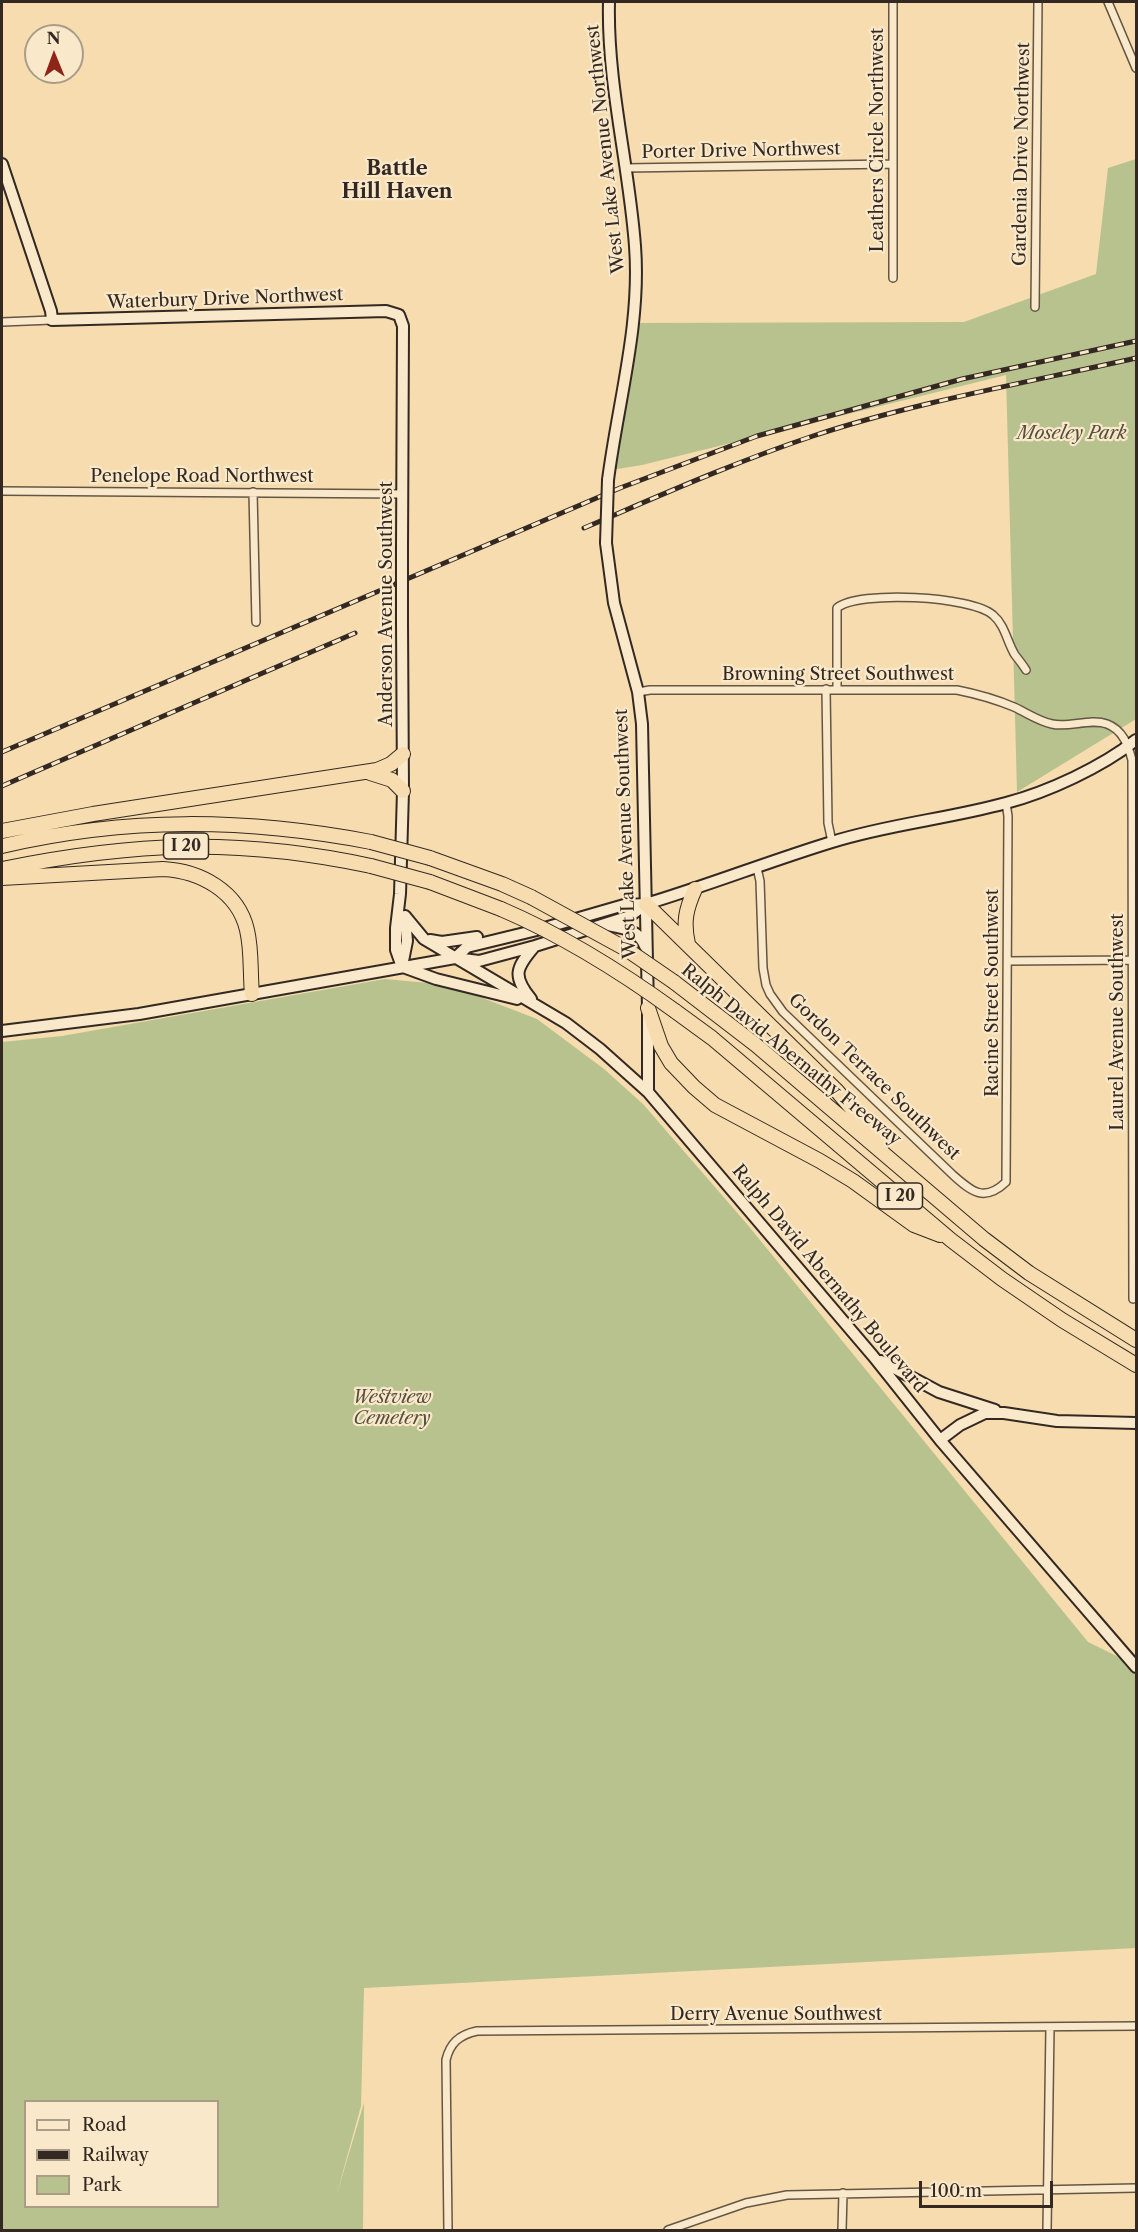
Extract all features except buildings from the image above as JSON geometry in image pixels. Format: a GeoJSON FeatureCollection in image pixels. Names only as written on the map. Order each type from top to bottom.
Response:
{"type":"FeatureCollection","features":[{"type":"Feature","properties":{"kind":"highway"},"geometry":{"type":"LineString","coordinates":[[2,831],[93,814],[368,772],[384,768],[403,754]]}},
{"type":"Feature","properties":{"kind":"highway"},"geometry":{"type":"LineString","coordinates":[[368,772],[392,780],[403,791]]}},
{"type":"Feature","properties":{"kind":"highway","name":"Ralph David Abernathy Freeway"},"geometry":{"type":"LineString","coordinates":[[2,846],[105,829],[191,824],[272,827],[371,842],[430,858],[531,897],[626,949],[674,982],[756,1045],[832,1112],[900,1166],[939,1202],[1029,1274],[1137,1340]]}},
{"type":"Feature","properties":{"kind":"highway","name":"Ralph David Abernathy Freeway"},"geometry":{"type":"LineString","coordinates":[[2,869],[99,852],[167,846],[219,846],[277,850],[329,857],[371,866],[430,882],[501,909],[579,947],[620,972],[675,1011],[712,1038],[951,1240],[1002,1279],[1062,1320],[1137,1365]]}},
{"type":"Feature","properties":{"kind":"highway"},"geometry":{"type":"LineString","coordinates":[[2,878],[164,869],[184,871],[203,878],[225,893],[246,927],[252,994]]}},
{"type":"Feature","properties":{"kind":"highway"},"geometry":{"type":"LineString","coordinates":[[688,944],[684,928],[685,911],[695,889]]}},
{"type":"Feature","properties":{"kind":"highway"},"geometry":{"type":"LineString","coordinates":[[646,904],[837,1091],[900,1166]]}},
{"type":"Feature","properties":{"kind":"highway"},"geometry":{"type":"LineString","coordinates":[[648,1008],[661,1046],[671,1063],[715,1105],[820,1161],[853,1181],[914,1225],[951,1240]]}},
{"type":"Feature","properties":{"kind":"main road","name":"West Lake Avenue Northwest"},"geometry":{"type":"LineString","coordinates":[[606,543],[608,480],[614,433],[632,343],[636,301],[635,246],[615,90],[609,2]]}},
{"type":"Feature","properties":{"kind":"main road"},"geometry":{"type":"LineString","coordinates":[[2,164],[51,310],[52,320]]}},
{"type":"Feature","properties":{"kind":"main road","name":"Waterbury Drive Northwest"},"geometry":{"type":"LineString","coordinates":[[52,320],[386,311],[399,315]]}},
{"type":"Feature","properties":{"kind":"main road","name":"Anderson Avenue Southwest"},"geometry":{"type":"LineString","coordinates":[[399,315],[404,326],[403,791],[396,950],[402,966]]}},
{"type":"Feature","properties":{"kind":"main road","name":"West Lake Avenue Southwest"},"geometry":{"type":"LineString","coordinates":[[606,543],[614,603],[638,692],[642,724],[648,1092]]}},
{"type":"Feature","properties":{"kind":"main road"},"geometry":{"type":"LineString","coordinates":[[455,958],[466,947],[541,929],[624,905],[646,904],[832,842],[886,828],[1006,803],[1076,776],[1132,743]]}},
{"type":"Feature","properties":{"kind":"main road","name":"Anderson Avenue Southwest"},"geometry":{"type":"LineString","coordinates":[[400,894],[407,941],[402,966]]}},
{"type":"Feature","properties":{"kind":"main road"},"geometry":{"type":"LineString","coordinates":[[424,939],[442,942],[479,937],[623,899],[646,904]]}},
{"type":"Feature","properties":{"kind":"main road"},"geometry":{"type":"LineString","coordinates":[[2,1031],[139,1014],[455,958],[479,961],[606,925],[630,916],[646,904]]}},
{"type":"Feature","properties":{"kind":"main road","name":"Ralph David Abernathy Boulevard"},"geometry":{"type":"LineString","coordinates":[[405,916],[424,939],[566,1023],[600,1049],[648,1092],[873,1356],[940,1440],[1136,1664]]}},
{"type":"Feature","properties":{"kind":"main road"},"geometry":{"type":"LineString","coordinates":[[606,925],[634,931],[646,949]]}},
{"type":"Feature","properties":{"kind":"main road"},"geometry":{"type":"LineString","coordinates":[[535,946],[520,964],[517,973],[523,989],[535,1004]]}},
{"type":"Feature","properties":{"kind":"main road"},"geometry":{"type":"LineString","coordinates":[[402,966],[435,979],[535,1004]]}},
{"type":"Feature","properties":{"kind":"main road"},"geometry":{"type":"LineString","coordinates":[[873,1356],[939,1392],[1004,1413]]}},
{"type":"Feature","properties":{"kind":"main road"},"geometry":{"type":"LineString","coordinates":[[907,1398],[920,1383]]}},
{"type":"Feature","properties":{"kind":"main road"},"geometry":{"type":"LineString","coordinates":[[940,1440],[974,1417],[985,1413],[1004,1413],[1057,1420],[1137,1423]]}},
{"type":"Feature","properties":{"kind":"street","name":"Leathers Circle Northwest"},"geometry":{"type":"LineString","coordinates":[[893,278],[894,2]]}},
{"type":"Feature","properties":{"kind":"street","name":"Gardenia Drive Northwest"},"geometry":{"type":"LineString","coordinates":[[1035,307],[1038,2]]}},
{"type":"Feature","properties":{"kind":"street"},"geometry":{"type":"LineString","coordinates":[[1108,2],[1137,68]]}},
{"type":"Feature","properties":{"kind":"street","name":"Porter Drive Northwest"},"geometry":{"type":"LineString","coordinates":[[625,168],[893,164]]}},
{"type":"Feature","properties":{"kind":"street"},"geometry":{"type":"LineString","coordinates":[[2,322],[52,320]]}},
{"type":"Feature","properties":{"kind":"street","name":"Penelope Road Northwest"},"geometry":{"type":"LineString","coordinates":[[2,491],[403,494]]}},
{"type":"Feature","properties":{"kind":"street"},"geometry":{"type":"LineString","coordinates":[[253,492],[256,622]]}},
{"type":"Feature","properties":{"kind":"street"},"geometry":{"type":"LineString","coordinates":[[837,689],[837,608],[844,602],[861,599],[922,598],[968,603],[982,607],[993,614],[1001,624],[1015,654],[1026,670]]}},
{"type":"Feature","properties":{"kind":"street"},"geometry":{"type":"LineString","coordinates":[[826,689],[828,823],[832,842]]}},
{"type":"Feature","properties":{"kind":"street","name":"Browning Street Southwest"},"geometry":{"type":"LineString","coordinates":[[638,692],[650,690],[957,690],[988,696],[1038,720],[1053,724],[1107,724],[1132,743]]}},
{"type":"Feature","properties":{"kind":"street","name":"Laurel Avenue Southwest"},"geometry":{"type":"LineString","coordinates":[[1132,743],[1135,790],[1133,1299]]}},
{"type":"Feature","properties":{"kind":"street","name":"Racine Street Southwest"},"geometry":{"type":"LineString","coordinates":[[1006,803],[1008,816],[1006,1182]]}},
{"type":"Feature","properties":{"kind":"street","name":"Gordon Terrace Southwest"},"geometry":{"type":"LineString","coordinates":[[757,868],[760,881],[766,985],[783,1012],[965,1186],[973,1192],[982,1194],[991,1193],[1006,1182]]}},
{"type":"Feature","properties":{"kind":"street"},"geometry":{"type":"LineString","coordinates":[[1008,961],[1133,960]]}},
{"type":"Feature","properties":{"kind":"street","name":"Derry Avenue Southwest"},"geometry":{"type":"LineString","coordinates":[[448,2230],[446,2060],[452,2044],[466,2034],[477,2031],[1137,2026]]}},
{"type":"Feature","properties":{"kind":"street"},"geometry":{"type":"LineString","coordinates":[[1047,2230],[1050,2027]]}},
{"type":"Feature","properties":{"kind":"street"},"geometry":{"type":"LineString","coordinates":[[668,2230],[764,2198],[787,2194],[1137,2187]]}},
{"type":"Feature","properties":{"kind":"street"},"geometry":{"type":"LineString","coordinates":[[842,2230],[843,2193]]}},
{"type":"Feature","properties":{"kind":"green space","name":"Moseley Park"},"geometry":{"type":"Polygon","coordinates":[[[1136,159],[1136,719],[1017,792],[1006,375],[642,465],[611,470],[632,323],[964,322],[1096,274],[1108,168],[1136,159]]]}},
{"type":"Feature","properties":{"kind":"green space","name":"Westview Cemetery"},"geometry":{"type":"Polygon","coordinates":[[[385,979],[449,985],[537,1019],[604,1069],[643,1104],[746,1223],[1088,1642],[1135,1665],[1136,1948],[364,1988],[361,2106],[336,2197],[364,2103],[363,2230],[2,2230],[2,1042],[62,1036],[385,979]]]}},
{"type":"Feature","properties":{"kind":"railway"},"geometry":{"type":"LineString","coordinates":[[2,752],[620,488],[757,436],[962,379],[1136,341]]}},
{"type":"Feature","properties":{"kind":"railway"},"geometry":{"type":"LineString","coordinates":[[584,528],[697,480],[813,436],[973,393],[1136,358]]}},
{"type":"Feature","properties":{"kind":"railway"},"geometry":{"type":"LineString","coordinates":[[2,786],[355,633]]}},
{"type":"Feature","properties":{"kind":"district","name":"Battle Hill Haven"},"geometry":{"type":"Point","coordinates":[397,180]}}]}
